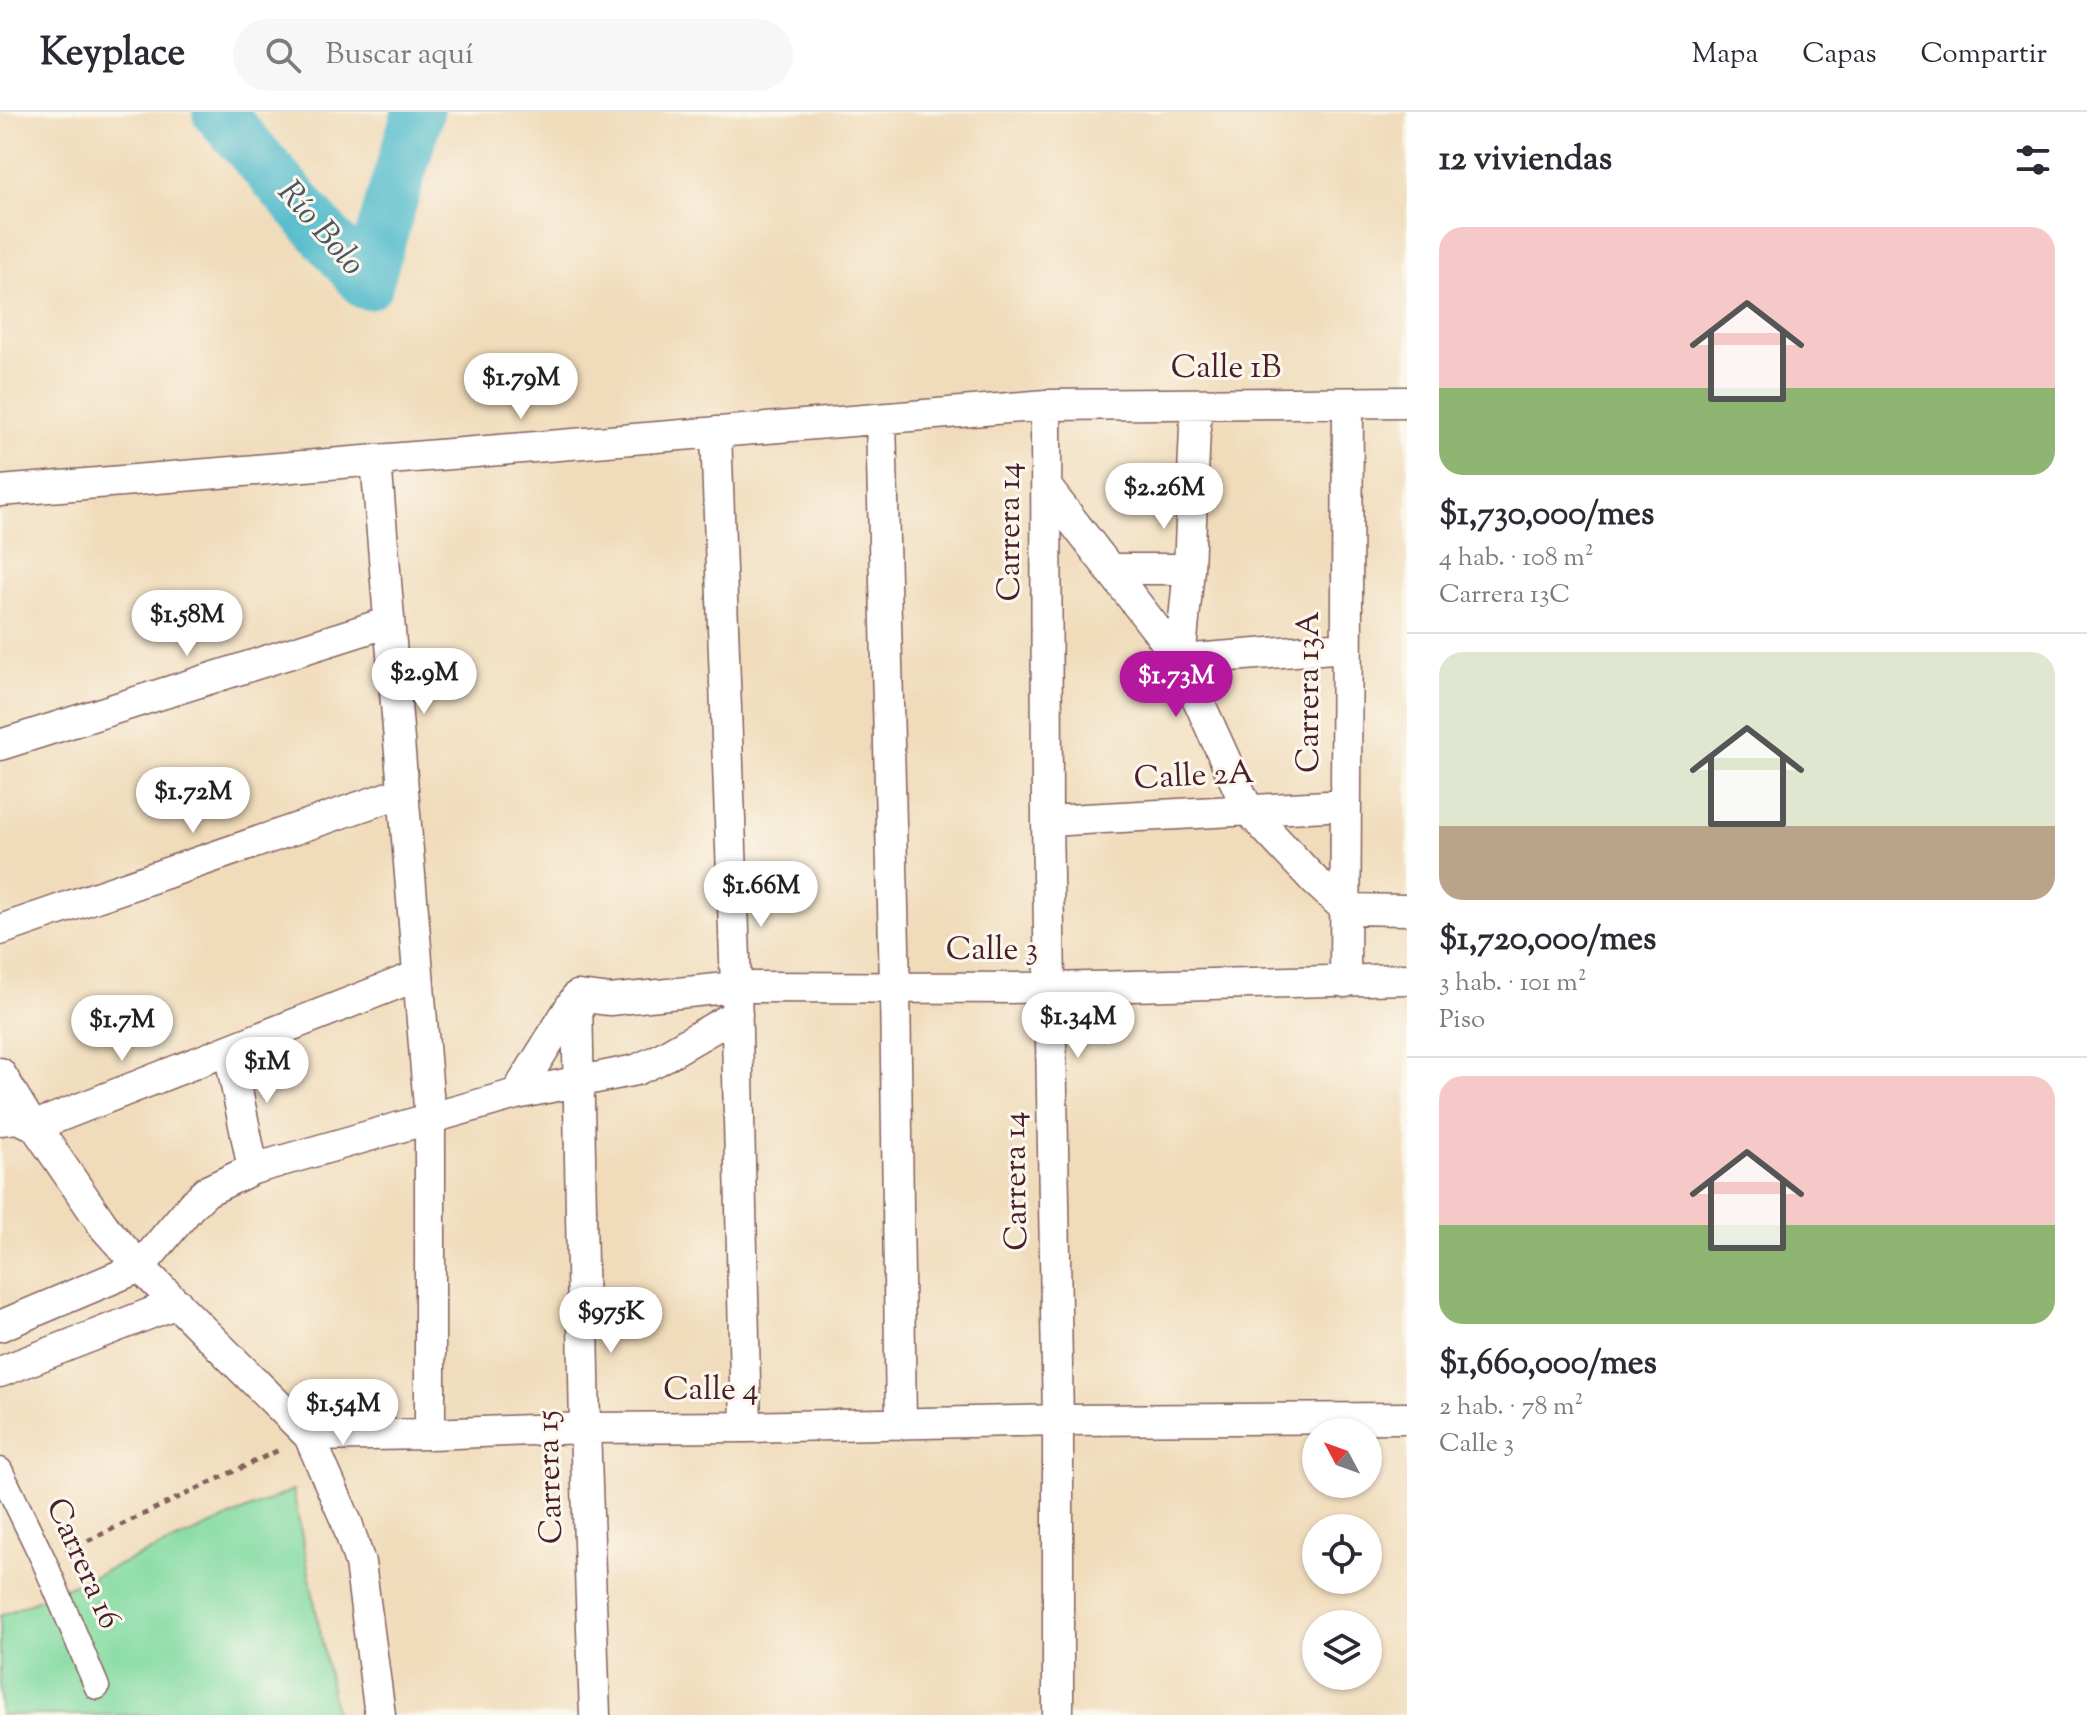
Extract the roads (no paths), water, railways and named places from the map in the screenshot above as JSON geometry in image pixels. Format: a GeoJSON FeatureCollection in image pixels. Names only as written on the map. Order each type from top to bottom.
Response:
{"type":"FeatureCollection","features":[{"type":"Feature","properties":{"kind":"street","name":"Calle 1B"},"geometry":{"type":"LineString","coordinates":[[0,491],[1046,405],[1407,402]]}},
{"type":"Feature","properties":{"kind":"street","name":"Carrera 13A"},"geometry":{"type":"LineString","coordinates":[[1345,982],[1348,404]]}},
{"type":"Feature","properties":{"kind":"street","name":"Carrera 14"},"geometry":{"type":"LineString","coordinates":[[1046,405],[1047,821],[1058,1420],[1058,1715]]}},
{"type":"Feature","properties":{"kind":"street"},"geometry":{"type":"LineString","coordinates":[[1180,660],[1189,569],[1196,405]]}},
{"type":"Feature","properties":{"kind":"street"},"geometry":{"type":"LineString","coordinates":[[881,419],[895,987],[901,1424]]}},
{"type":"Feature","properties":{"kind":"street"},"geometry":{"type":"LineString","coordinates":[[716,432],[736,1001],[746,1427]]}},
{"type":"Feature","properties":{"kind":"street"},"geometry":{"type":"LineString","coordinates":[[376,460],[430,1119],[430,1434]]}},
{"type":"Feature","properties":{"kind":"street"},"geometry":{"type":"LineString","coordinates":[[1048,489],[1180,660],[1248,810],[1346,909],[1407,910]]}},
{"type":"Feature","properties":{"kind":"street"},"geometry":{"type":"LineString","coordinates":[[1109,569],[1189,569]]}},
{"type":"Feature","properties":{"kind":"street"},"geometry":{"type":"LineString","coordinates":[[0,745],[389,622]]}},
{"type":"Feature","properties":{"kind":"street"},"geometry":{"type":"LineString","coordinates":[[1180,660],[1346,647]]}},
{"type":"Feature","properties":{"kind":"street"},"geometry":{"type":"LineString","coordinates":[[0,930],[403,792]]}},
{"type":"Feature","properties":{"kind":"street","name":"Calle 2A"},"geometry":{"type":"LineString","coordinates":[[1047,821],[1346,805]]}},
{"type":"Feature","properties":{"kind":"street"},"geometry":{"type":"LineString","coordinates":[[21,1121],[229,1051],[417,976]]}},
{"type":"Feature","properties":{"kind":"street","name":"Calle 3"},"geometry":{"type":"LineString","coordinates":[[577,996],[610,1000],[736,1001],[895,987],[1050,988],[1407,979]]}},
{"type":"Feature","properties":{"kind":"street"},"geometry":{"type":"LineString","coordinates":[[516,1094],[577,996]]}},
{"type":"Feature","properties":{"kind":"street","name":"Carrera 15"},"geometry":{"type":"LineString","coordinates":[[577,996],[585,1428],[595,1715]]}},
{"type":"Feature","properties":{"kind":"street"},"geometry":{"type":"LineString","coordinates":[[0,1326],[140,1267],[207,1191],[253,1169],[516,1094],[636,1070],[658,1060],[736,1001]]}},
{"type":"Feature","properties":{"kind":"street"},"geometry":{"type":"LineString","coordinates":[[229,1051],[253,1169]]}},
{"type":"Feature","properties":{"kind":"street"},"geometry":{"type":"LineString","coordinates":[[0,1073],[21,1121],[105,1228],[309,1436],[347,1523],[360,1563],[380,1715]]}},
{"type":"Feature","properties":{"kind":"street"},"geometry":{"type":"LineString","coordinates":[[0,1372],[177,1303]]}},
{"type":"Feature","properties":{"kind":"street","name":"Calle 4"},"geometry":{"type":"LineString","coordinates":[[309,1436],[1058,1420],[1407,1418]]}},
{"type":"Feature","properties":{"kind":"street","name":"Carrera 16"},"geometry":{"type":"LineString","coordinates":[[0,1470],[44,1561],[97,1687]]}},
{"type":"Feature","properties":{"kind":"waterway","name":"Río Bolo"},"geometry":{"type":"LineString","coordinates":[[218,112],[367,284],[418,112]]}}]}
